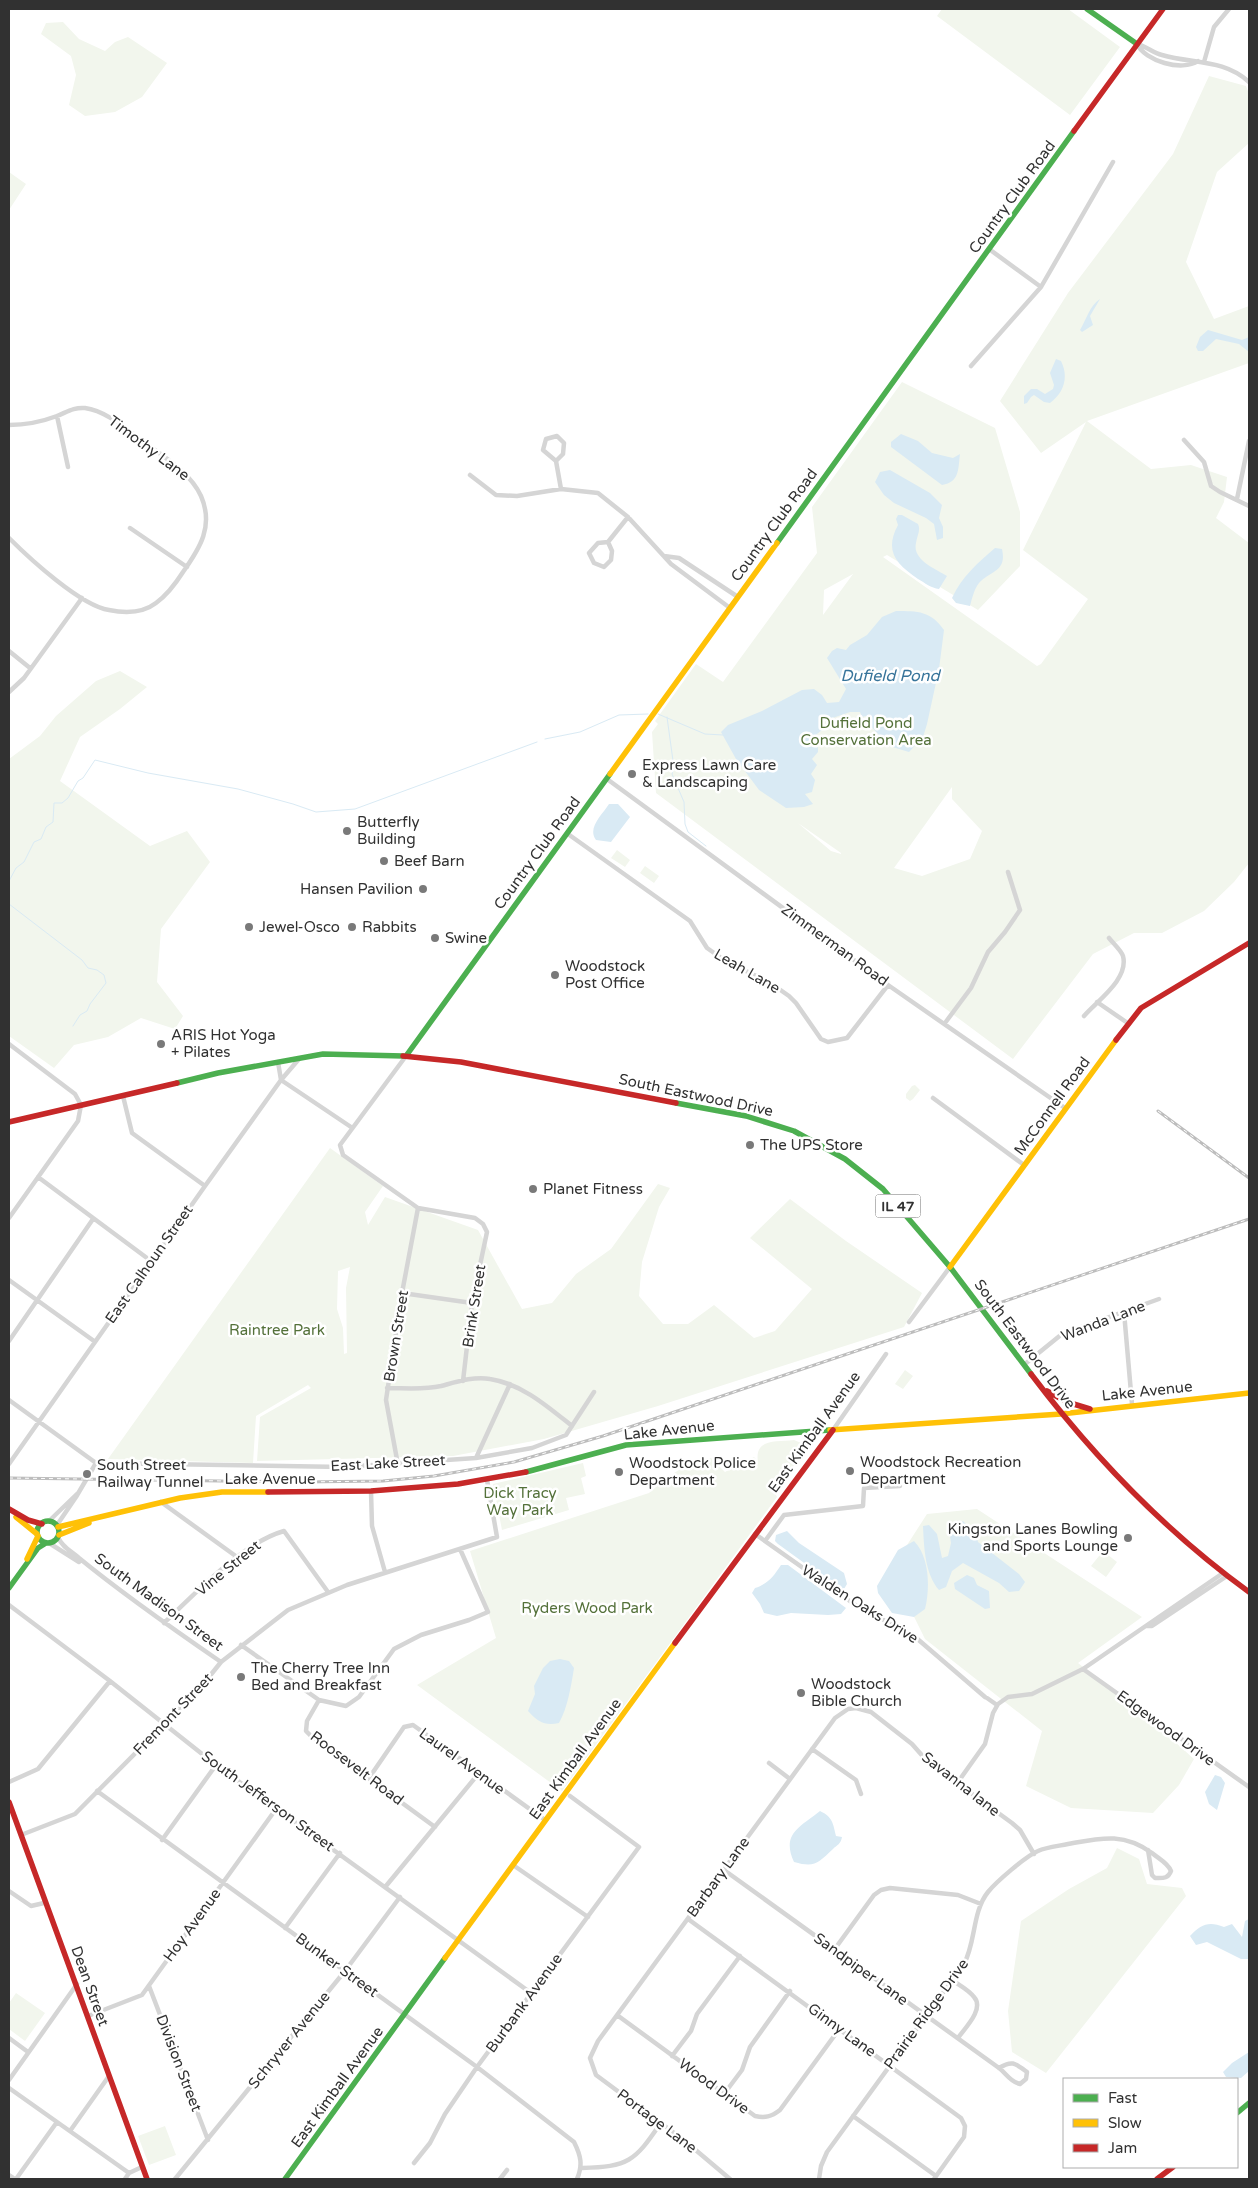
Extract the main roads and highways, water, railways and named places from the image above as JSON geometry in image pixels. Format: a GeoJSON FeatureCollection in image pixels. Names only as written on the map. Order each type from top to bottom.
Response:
{"type":"FeatureCollection","features":[{"type":"Feature","properties":{"kind":"water"},"geometry":{"type":"Polygon","coordinates":[[[1100,299],[1090,316],[1093,325],[1082,332],[1080,330],[1088,313],[1100,299]]]}},
{"type":"Feature","properties":{"kind":"water"},"geometry":{"type":"Polygon","coordinates":[[[1208,330],[1242,340],[1249,337],[1249,352],[1239,344],[1216,339],[1203,351],[1198,351],[1196,347],[1200,337],[1208,330]]]}},
{"type":"Feature","properties":{"kind":"water"},"geometry":{"type":"Polygon","coordinates":[[[1056,359],[1061,361],[1065,373],[1062,390],[1050,403],[1044,402],[1034,395],[1024,404],[1024,396],[1031,389],[1037,389],[1045,394],[1053,389],[1054,385],[1050,373],[1056,359]]]}},
{"type":"Feature","properties":{"kind":"water"},"geometry":{"type":"Polygon","coordinates":[[[901,434],[918,441],[932,453],[953,458],[960,454],[955,478],[942,485],[891,447],[891,442],[901,434]]]}},
{"type":"Feature","properties":{"kind":"water"},"geometry":{"type":"Polygon","coordinates":[[[890,470],[930,493],[942,505],[939,518],[943,527],[943,538],[937,540],[934,524],[926,518],[894,503],[884,495],[875,482],[880,472],[890,470]]]}},
{"type":"Feature","properties":{"kind":"water"},"geometry":{"type":"Polygon","coordinates":[[[898,515],[902,515],[918,524],[919,531],[916,549],[918,554],[931,567],[947,576],[939,589],[933,588],[918,579],[904,568],[894,556],[892,542],[898,525],[896,519],[898,515]]]}},
{"type":"Feature","properties":{"kind":"water"},"geometry":{"type":"Polygon","coordinates":[[[995,548],[1002,549],[1003,557],[1000,566],[979,583],[974,591],[970,606],[956,603],[952,598],[956,590],[971,570],[995,548]]]}},
{"type":"Feature","properties":{"kind":"water","name":"Dufield Pond"},"geometry":{"type":"Polygon","coordinates":[[[896,611],[923,613],[934,619],[944,630],[939,669],[923,737],[909,752],[889,746],[869,724],[866,716],[862,717],[860,712],[850,712],[824,721],[822,730],[812,738],[818,744],[818,752],[812,759],[817,765],[811,774],[815,780],[812,792],[805,794],[813,804],[804,807],[786,808],[759,790],[736,759],[721,732],[728,725],[762,711],[802,690],[814,689],[822,695],[827,703],[839,702],[846,689],[827,658],[837,648],[846,650],[850,645],[867,635],[882,617],[896,611]]]}},
{"type":"Feature","properties":{"kind":"water"},"geometry":{"type":"Polygon","coordinates":[[[609,804],[618,804],[630,817],[611,842],[596,840],[593,831],[594,826],[609,804]]]}},
{"type":"Feature","properties":{"kind":"water"},"geometry":{"type":"Polygon","coordinates":[[[963,1521],[976,1534],[978,1542],[1019,1574],[1025,1582],[1019,1591],[1009,1592],[999,1583],[963,1563],[952,1571],[946,1587],[939,1590],[934,1584],[928,1569],[923,1526],[929,1525],[937,1534],[942,1558],[948,1556],[951,1543],[949,1530],[963,1521]]]}},
{"type":"Feature","properties":{"kind":"water"},"geometry":{"type":"Polygon","coordinates":[[[787,1531],[799,1543],[844,1573],[847,1584],[844,1589],[840,1589],[775,1541],[776,1535],[787,1531]]]}},
{"type":"Feature","properties":{"kind":"water"},"geometry":{"type":"Polygon","coordinates":[[[914,1541],[926,1564],[928,1592],[925,1609],[914,1617],[892,1613],[878,1593],[877,1586],[898,1550],[914,1541]]]}},
{"type":"Feature","properties":{"kind":"water"},"geometry":{"type":"Polygon","coordinates":[[[781,1565],[788,1565],[846,1608],[841,1614],[828,1615],[791,1613],[777,1616],[764,1613],[752,1593],[755,1588],[770,1579],[781,1565]]]}},
{"type":"Feature","properties":{"kind":"water"},"geometry":{"type":"Polygon","coordinates":[[[967,1575],[974,1578],[977,1585],[989,1591],[990,1608],[985,1609],[955,1589],[954,1583],[967,1575]]]}},
{"type":"Feature","properties":{"kind":"water"},"geometry":{"type":"Polygon","coordinates":[[[560,1659],[569,1661],[574,1668],[565,1710],[559,1723],[550,1724],[535,1718],[528,1711],[535,1694],[534,1686],[543,1668],[550,1661],[560,1659]]]}},
{"type":"Feature","properties":{"kind":"water"},"geometry":{"type":"Polygon","coordinates":[[[1215,1775],[1221,1777],[1225,1783],[1217,1810],[1209,1804],[1205,1792],[1215,1775]]]}},
{"type":"Feature","properties":{"kind":"water"},"geometry":{"type":"Polygon","coordinates":[[[820,1811],[830,1818],[836,1836],[842,1837],[841,1841],[824,1858],[816,1863],[794,1862],[790,1844],[791,1838],[800,1827],[820,1811]]]}},
{"type":"Feature","properties":{"kind":"water"},"geometry":{"type":"Polygon","coordinates":[[[1249,1919],[1249,1959],[1241,1959],[1207,1942],[1196,1945],[1190,1936],[1202,1926],[1214,1924],[1224,1927],[1232,1924],[1242,1937],[1245,1921],[1249,1919]]]}},
{"type":"Feature","properties":{"kind":"water"},"geometry":{"type":"Polygon","coordinates":[[[1249,2052],[1249,2071],[1241,2078],[1226,2077],[1223,2072],[1232,2063],[1249,2052]]]}},
{"type":"Feature","properties":{"kind":"waterway"},"geometry":{"type":"LineString","coordinates":[[545,739],[580,732],[619,715],[648,714]]}},
{"type":"Feature","properties":{"kind":"waterway"},"geometry":{"type":"LineString","coordinates":[[658,714],[705,734],[723,735]]}},
{"type":"Feature","properties":{"kind":"waterway"},"geometry":{"type":"LineString","coordinates":[[667,717],[674,768],[672,774],[684,802],[685,824],[688,832],[706,846]]}},
{"type":"Feature","properties":{"kind":"waterway"},"geometry":{"type":"LineString","coordinates":[[9,881],[16,868],[24,862],[34,842],[41,839],[46,827],[53,822],[54,803],[62,803],[68,798],[78,781],[83,778],[95,760],[148,773],[238,789],[316,812],[355,809],[537,742]]}},
{"type":"Feature","properties":{"kind":"waterway"},"geometry":{"type":"LineString","coordinates":[[9,904],[82,960],[88,968],[97,970],[104,975],[106,983],[87,1011],[80,1015],[73,1026]]}},
{"type":"Feature","properties":{"kind":"railway"},"geometry":{"type":"LineString","coordinates":[[1158,1111],[1249,1178]]}},
{"type":"Feature","properties":{"kind":"railway"},"geometry":{"type":"LineString","coordinates":[[9,1478],[300,1482],[383,1481],[434,1476],[514,1462],[603,1436],[1249,1219]]}},
{"type":"Feature","properties":{"kind":"place","name":"Express Lawn Care & Landscaping"},"geometry":{"type":"Point","coordinates":[632,774]}},
{"type":"Feature","properties":{"kind":"place","name":"Butterfly Building"},"geometry":{"type":"Point","coordinates":[347,831]}},
{"type":"Feature","properties":{"kind":"place","name":"Beef Barn"},"geometry":{"type":"Point","coordinates":[384,861]}},
{"type":"Feature","properties":{"kind":"place","name":"Hansen Pavilion"},"geometry":{"type":"Point","coordinates":[423,889]}},
{"type":"Feature","properties":{"kind":"place","name":"Jewel-Osco"},"geometry":{"type":"Point","coordinates":[249,927]}},
{"type":"Feature","properties":{"kind":"place","name":"Rabbits"},"geometry":{"type":"Point","coordinates":[352,927]}},
{"type":"Feature","properties":{"kind":"place","name":"Swine"},"geometry":{"type":"Point","coordinates":[435,938]}},
{"type":"Feature","properties":{"kind":"place","name":"Woodstock Post Office"},"geometry":{"type":"Point","coordinates":[555,975]}},
{"type":"Feature","properties":{"kind":"place","name":"ARIS Hot Yoga + Pilates"},"geometry":{"type":"Point","coordinates":[161,1044]}},
{"type":"Feature","properties":{"kind":"place","name":"The UPS Store"},"geometry":{"type":"Point","coordinates":[750,1145]}},
{"type":"Feature","properties":{"kind":"place","name":"Planet Fitness"},"geometry":{"type":"Point","coordinates":[533,1189]}},
{"type":"Feature","properties":{"kind":"place","name":"Woodstock Recreation Department"},"geometry":{"type":"Point","coordinates":[850,1471]}},
{"type":"Feature","properties":{"kind":"place","name":"Woodstock Police Department"},"geometry":{"type":"Point","coordinates":[619,1472]}},
{"type":"Feature","properties":{"kind":"place","name":"South Street Railway Tunnel"},"geometry":{"type":"Point","coordinates":[87,1474]}},
{"type":"Feature","properties":{"kind":"place","name":"Kingston Lanes Bowling and Sports Lounge"},"geometry":{"type":"Point","coordinates":[1128,1538]}},
{"type":"Feature","properties":{"kind":"place","name":"The Cherry Tree Inn Bed and Breakfast"},"geometry":{"type":"Point","coordinates":[241,1677]}},
{"type":"Feature","properties":{"kind":"place","name":"Woodstock Bible Church"},"geometry":{"type":"Point","coordinates":[801,1693]}},
{"type":"Feature","properties":{"kind":"park label","name":"Dufield Pond Conservation Area"},"geometry":{"type":"Point","coordinates":[866,732]}},
{"type":"Feature","properties":{"kind":"park label","name":"Raintree Park"},"geometry":{"type":"Point","coordinates":[277,1330]}},
{"type":"Feature","properties":{"kind":"park label","name":"Dick Tracy Way Park"},"geometry":{"type":"Point","coordinates":[520,1502]}},
{"type":"Feature","properties":{"kind":"park label","name":"Ryders Wood Park"},"geometry":{"type":"Point","coordinates":[587,1608]}}]}
